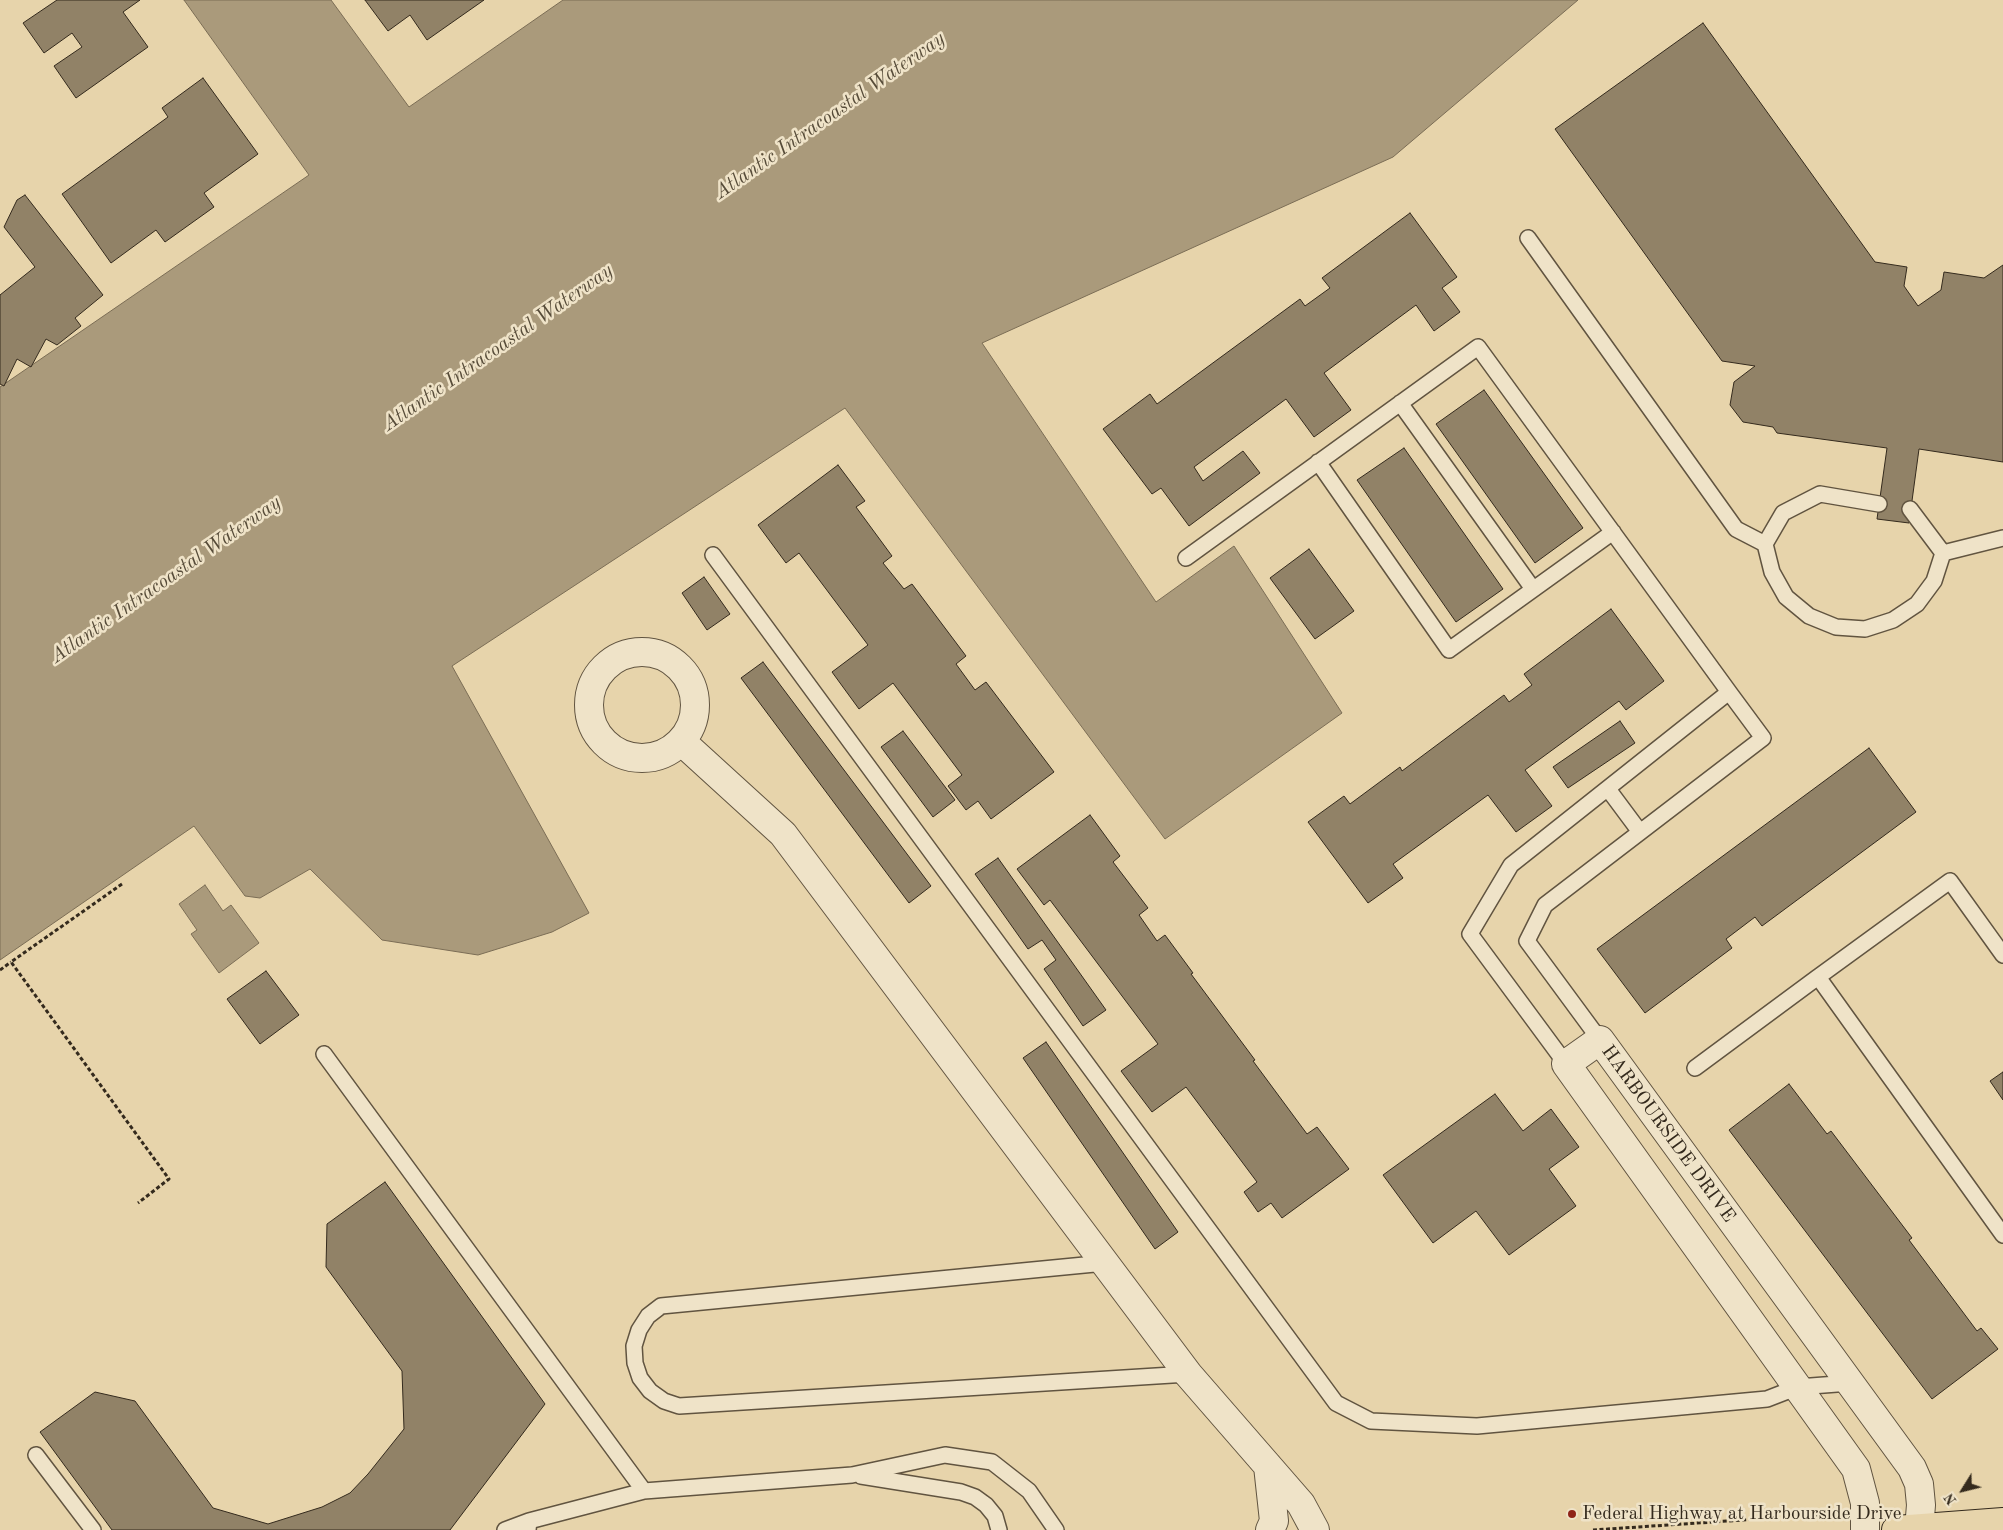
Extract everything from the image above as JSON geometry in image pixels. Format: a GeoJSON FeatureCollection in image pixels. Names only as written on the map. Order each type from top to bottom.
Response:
{"type":"FeatureCollection","features":[{"type":"Feature","properties":{"kind":"main road"},"geometry":{"type":"LineString","coordinates":[[1911,1530],[2003,1522]]}},
{"type":"Feature","properties":{"kind":"street"},"geometry":{"type":"LineString","coordinates":[[681,741],[784,834],[1188,1374],[1301,1504],[1314,1530]]}},
{"type":"Feature","properties":{"kind":"street","name":"HARBOURSIDE DRIVE"},"geometry":{"type":"LineString","coordinates":[[1566,1064],[1600,1040],[1912,1468],[1919,1484],[1921,1505],[1911,1530]]}},
{"type":"Feature","properties":{"kind":"street"},"geometry":{"type":"LineString","coordinates":[[1566,1064],[1856,1469],[1865,1503],[1865,1522]]}},
{"type":"Feature","properties":{"kind":"street"},"geometry":{"type":"LineString","coordinates":[[1268,1466],[1274,1521],[1270,1530]]}},
{"type":"Feature","properties":{"kind":"lane"},"geometry":{"type":"LineString","coordinates":[[1528,238],[1736,529],[1765,544]]}},
{"type":"Feature","properties":{"kind":"lane"},"geometry":{"type":"LineString","coordinates":[[1186,558],[1478,347],[1763,738],[1545,906],[1527,940],[1600,1040]]}},
{"type":"Feature","properties":{"kind":"lane"},"geometry":{"type":"LineString","coordinates":[[1400,403],[1533,589]]}},
{"type":"Feature","properties":{"kind":"lane"},"geometry":{"type":"LineString","coordinates":[[1318,462],[1449,650],[1613,532]]}},
{"type":"Feature","properties":{"kind":"lane"},"geometry":{"type":"LineString","coordinates":[[1879,504],[1820,494],[1783,513],[1765,544],[1772,572],[1786,597],[1809,616],[1836,627],[1865,629],[1893,620],[1917,604],[1934,581],[1943,553]]}},
{"type":"Feature","properties":{"kind":"lane"},"geometry":{"type":"LineString","coordinates":[[1910,509],[1943,553]]}},
{"type":"Feature","properties":{"kind":"lane"},"geometry":{"type":"LineString","coordinates":[[1943,553],[2003,538]]}},
{"type":"Feature","properties":{"kind":"lane"},"geometry":{"type":"LineString","coordinates":[[714,555],[1336,1403],[1371,1421],[1477,1426],[1766,1399],[1798,1387],[1850,1383]]}},
{"type":"Feature","properties":{"kind":"lane"},"geometry":{"type":"LineString","coordinates":[[1566,1064],[1470,934],[1511,864],[1729,692]]}},
{"type":"Feature","properties":{"kind":"lane"},"geometry":{"type":"LineString","coordinates":[[1608,789],[1640,832]]}},
{"type":"Feature","properties":{"kind":"lane"},"geometry":{"type":"LineString","coordinates":[[1695,1068],[1950,880],[2003,955]]}},
{"type":"Feature","properties":{"kind":"lane"},"geometry":{"type":"LineString","coordinates":[[1818,977],[2003,1235]]}},
{"type":"Feature","properties":{"kind":"lane"},"geometry":{"type":"LineString","coordinates":[[324,1054],[644,1491]]}},
{"type":"Feature","properties":{"kind":"lane"},"geometry":{"type":"LineString","coordinates":[[1105,1263],[661,1306],[648,1316],[639,1330],[634,1346],[635,1363],[640,1378],[650,1391],[664,1401],[680,1406],[1188,1374]]}},
{"type":"Feature","properties":{"kind":"lane"},"geometry":{"type":"LineString","coordinates":[[36,1455],[94,1530]]}},
{"type":"Feature","properties":{"kind":"lane"},"geometry":{"type":"LineString","coordinates":[[504,1530],[528,1525],[644,1491],[852,1475],[945,1455],[992,1462],[1029,1491],[1056,1530]]}},
{"type":"Feature","properties":{"kind":"lane"},"geometry":{"type":"LineString","coordinates":[[852,1475],[961,1492],[975,1496],[995,1516],[999,1530]]}},
{"type":"Feature","properties":{"kind":"path"},"geometry":{"type":"LineString","coordinates":[[0,970],[122,884]]}},
{"type":"Feature","properties":{"kind":"path"},"geometry":{"type":"LineString","coordinates":[[11,962],[169,1179],[138,1203]]}},
{"type":"Feature","properties":{"kind":"path"},"geometry":{"type":"LineString","coordinates":[[1593,1530],[1810,1515],[1865,1522]]}},
{"type":"Feature","properties":{"kind":"water","name":"Atlantic Intracoastal Waterway"},"geometry":{"type":"Polygon","coordinates":[[[184,0],[331,0],[409,107],[563,0],[1578,0],[1393,157],[982,343],[1156,602],[1234,546],[1342,713],[1165,839],[845,408],[452,666],[589,913],[552,932],[478,955],[382,940],[310,869],[260,898],[245,896],[194,826],[0,960],[0,387],[309,175],[184,0]]]}},
{"type":"Feature","properties":{"kind":"water"},"geometry":{"type":"Polygon","coordinates":[[[205,885],[223,911],[231,905],[259,943],[219,973],[191,934],[197,930],[179,904],[205,885]]]}},
{"type":"Feature","properties":{"kind":"building"},"geometry":{"type":"Polygon","coordinates":[[[57,0],[140,0],[123,12],[148,47],[76,98],[54,66],[82,47],[72,33],[44,53],[23,23],[57,0]]]}},
{"type":"Feature","properties":{"kind":"building"},"geometry":{"type":"Polygon","coordinates":[[[365,0],[484,0],[427,40],[410,15],[388,31],[365,0]]]}},
{"type":"Feature","properties":{"kind":"building"},"geometry":{"type":"Polygon","coordinates":[[[1703,23],[1875,262],[1907,267],[1904,286],[1918,306],[1941,290],[1944,272],[1984,278],[2003,265],[2003,462],[1919,449],[1909,523],[1877,519],[1887,448],[1777,433],[1773,427],[1743,422],[1730,405],[1734,382],[1755,366],[1722,361],[1555,129],[1703,23]]]}},
{"type":"Feature","properties":{"kind":"building"},"geometry":{"type":"Polygon","coordinates":[[[203,78],[258,154],[204,193],[214,207],[165,242],[156,230],[111,263],[62,194],[168,117],[162,108],[203,78]]]}},
{"type":"Feature","properties":{"kind":"building"},"geometry":{"type":"Polygon","coordinates":[[[25,195],[103,295],[75,318],[81,326],[57,345],[46,339],[31,367],[17,359],[4,386],[0,384],[0,295],[35,267],[4,227],[17,200],[25,195]]]}},
{"type":"Feature","properties":{"kind":"building"},"geometry":{"type":"Polygon","coordinates":[[[1410,213],[1457,277],[1442,288],[1460,312],[1434,331],[1416,305],[1324,373],[1351,410],[1314,437],[1286,399],[1194,467],[1203,481],[1243,451],[1260,473],[1189,526],[1161,488],[1152,494],[1103,429],[1150,394],[1157,404],[1300,299],[1305,306],[1330,288],[1322,278],[1410,213]]]}},
{"type":"Feature","properties":{"kind":"building"},"geometry":{"type":"Polygon","coordinates":[[[1484,390],[1583,528],[1535,563],[1436,424],[1484,390]]]}},
{"type":"Feature","properties":{"kind":"building"},"geometry":{"type":"Polygon","coordinates":[[[1404,448],[1503,589],[1456,622],[1357,480],[1404,448]]]}},
{"type":"Feature","properties":{"kind":"building"},"geometry":{"type":"Polygon","coordinates":[[[838,465],[865,501],[856,507],[892,556],[883,563],[904,589],[912,584],[966,656],[956,664],[975,690],[986,682],[1054,772],[991,819],[978,801],[966,810],[948,786],[962,775],[893,683],[859,709],[832,672],[868,645],[799,553],[786,563],[758,525],[838,465]]]}},
{"type":"Feature","properties":{"kind":"building"},"geometry":{"type":"Polygon","coordinates":[[[1309,549],[1354,611],[1315,639],[1270,578],[1309,549]]]}},
{"type":"Feature","properties":{"kind":"building"},"geometry":{"type":"Polygon","coordinates":[[[704,577],[730,614],[707,630],[682,593],[704,577]]]}},
{"type":"Feature","properties":{"kind":"building"},"geometry":{"type":"Polygon","coordinates":[[[1611,609],[1664,681],[1626,710],[1619,701],[1525,770],[1552,806],[1516,832],[1488,795],[1393,864],[1403,878],[1368,903],[1308,822],[1344,796],[1350,804],[1400,767],[1402,771],[1504,695],[1509,702],[1532,685],[1524,674],[1611,609]]]}},
{"type":"Feature","properties":{"kind":"building"},"geometry":{"type":"Polygon","coordinates":[[[763,662],[931,886],[909,903],[741,678],[763,662]]]}},
{"type":"Feature","properties":{"kind":"building"},"geometry":{"type":"Polygon","coordinates":[[[1620,721],[1635,743],[1568,788],[1553,767],[1620,721]]]}},
{"type":"Feature","properties":{"kind":"building"},"geometry":{"type":"Polygon","coordinates":[[[903,731],[955,800],[933,817],[881,747],[903,731]]]}},
{"type":"Feature","properties":{"kind":"building"},"geometry":{"type":"Polygon","coordinates":[[[1869,748],[1916,812],[1762,926],[1755,917],[1726,939],[1732,948],[1645,1013],[1597,949],[1869,748]]]}},
{"type":"Feature","properties":{"kind":"building"},"geometry":{"type":"Polygon","coordinates":[[[1090,815],[1120,856],[1113,862],[1148,908],[1139,915],[1157,941],[1165,935],[1193,973],[1191,974],[1255,1060],[1253,1061],[1307,1134],[1317,1127],[1349,1169],[1282,1218],[1271,1203],[1258,1212],[1244,1192],[1257,1182],[1186,1087],[1152,1112],[1121,1071],[1158,1044],[1050,900],[1044,905],[1017,869],[1090,815]]]}},
{"type":"Feature","properties":{"kind":"building"},"geometry":{"type":"Polygon","coordinates":[[[998,858],[1106,1010],[1083,1026],[1044,969],[1056,960],[1042,940],[1028,949],[975,874],[998,858]]]}},
{"type":"Feature","properties":{"kind":"building"},"geometry":{"type":"Polygon","coordinates":[[[266,971],[299,1015],[260,1044],[227,999],[266,971]]]}},
{"type":"Feature","properties":{"kind":"building"},"geometry":{"type":"Polygon","coordinates":[[[1046,1042],[1178,1232],[1155,1249],[1023,1058],[1046,1042]]]}},
{"type":"Feature","properties":{"kind":"building"},"geometry":{"type":"Polygon","coordinates":[[[2003,1072],[2003,1100],[1990,1081],[2003,1072]]]}},
{"type":"Feature","properties":{"kind":"building"},"geometry":{"type":"Polygon","coordinates":[[[1789,1084],[1827,1134],[1831,1131],[1912,1238],[1909,1240],[1977,1331],[1981,1328],[1998,1349],[1932,1399],[1729,1130],[1789,1084]]]}},
{"type":"Feature","properties":{"kind":"building"},"geometry":{"type":"Polygon","coordinates":[[[1495,1094],[1523,1131],[1551,1109],[1579,1147],[1549,1169],[1576,1206],[1509,1255],[1476,1211],[1433,1243],[1383,1175],[1495,1094]]]}},
{"type":"Feature","properties":{"kind":"building"},"geometry":{"type":"Polygon","coordinates":[[[385,1182],[545,1404],[450,1530],[112,1530],[40,1432],[95,1392],[135,1401],[213,1508],[268,1524],[322,1507],[350,1493],[368,1474],[404,1429],[402,1371],[326,1267],[327,1224],[385,1182]]]}},
{"type":"Feature","properties":{"kind":"place","name":"Federal Highway at Harbourside Drive"},"geometry":{"type":"Point","coordinates":[1572,1514]}}]}
